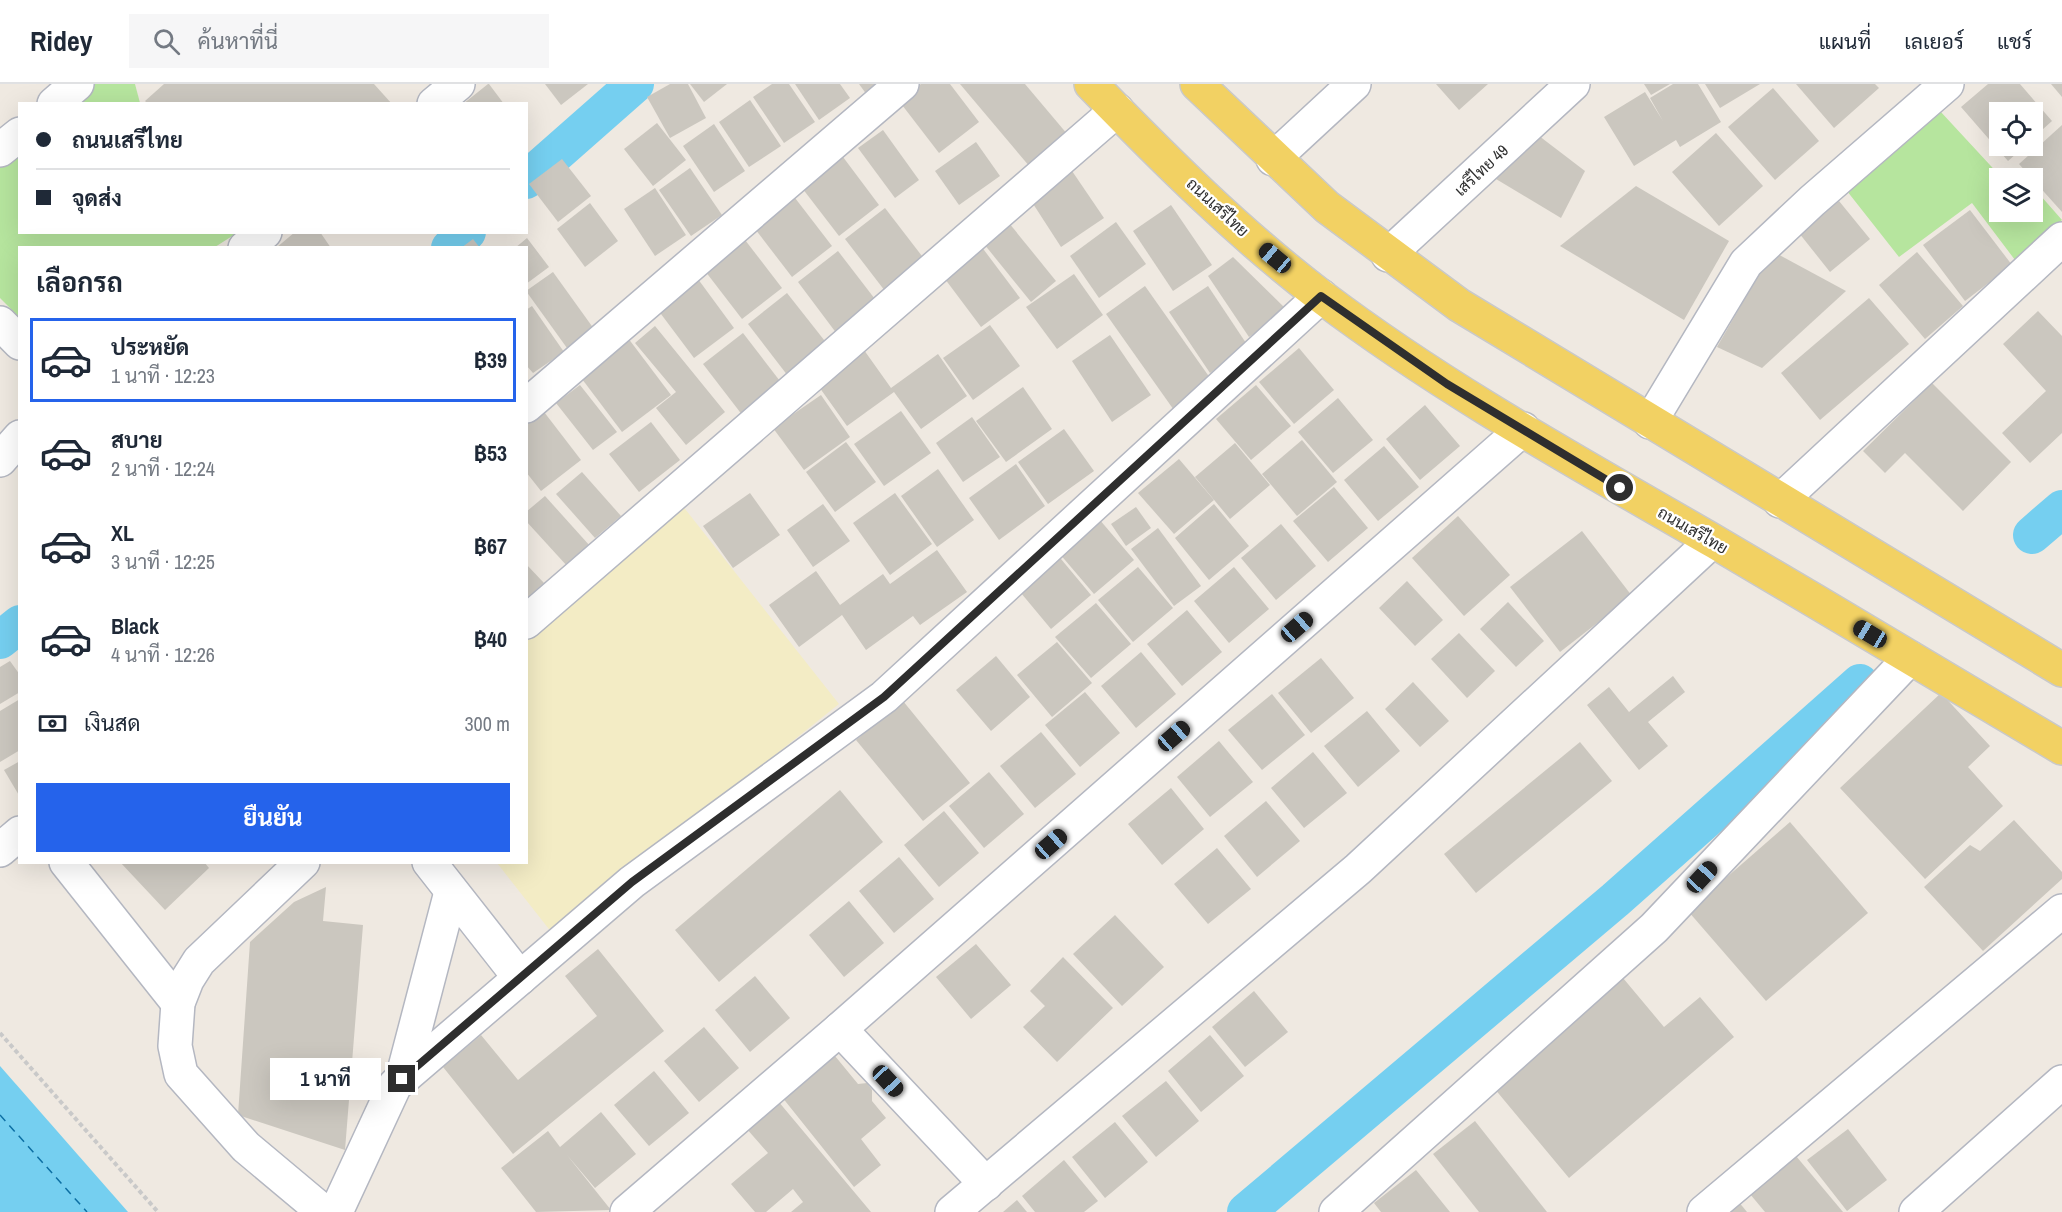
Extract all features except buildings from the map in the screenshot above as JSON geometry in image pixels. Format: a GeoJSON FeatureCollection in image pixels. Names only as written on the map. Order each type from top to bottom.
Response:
{"type":"FeatureCollection","features":[{"type":"Feature","properties":{"kind":"main road","name":"ถนนเสรีไทย"},"geometry":{"type":"LineString","coordinates":[[1091,84],[1244,232],[1321,296],[1447,384],[2062,748]]}},
{"type":"Feature","properties":{"kind":"main road"},"geometry":{"type":"LineString","coordinates":[[1197,84],[1273,159],[1327,207],[1388,255],[1508,336],[2062,670]]}},
{"type":"Feature","properties":{"kind":"street"},"geometry":{"type":"LineString","coordinates":[[56,102],[77,84]]}},
{"type":"Feature","properties":{"kind":"street"},"geometry":{"type":"LineString","coordinates":[[436,102],[458,84]]}},
{"type":"Feature","properties":{"kind":"street"},"geometry":{"type":"LineString","coordinates":[[528,404],[902,84]]}},
{"type":"Feature","properties":{"kind":"street"},"geometry":{"type":"LineString","coordinates":[[1273,159],[1354,84]]}},
{"type":"Feature","properties":{"kind":"street","name":"เสรีไทย 49"},"geometry":{"type":"LineString","coordinates":[[1388,255],[1573,84]]}},
{"type":"Feature","properties":{"kind":"street"},"geometry":{"type":"LineString","coordinates":[[1650,422],[1746,263],[1812,201],[1947,84]]}},
{"type":"Feature","properties":{"kind":"street"},"geometry":{"type":"LineString","coordinates":[[528,620],[1117,110]]}},
{"type":"Feature","properties":{"kind":"street"},"geometry":{"type":"LineString","coordinates":[[0,150],[18,136]]}},
{"type":"Feature","properties":{"kind":"street"},"geometry":{"type":"LineString","coordinates":[[248,246],[262,234]]}},
{"type":"Feature","properties":{"kind":"street"},"geometry":{"type":"LineString","coordinates":[[1780,501],[2062,239]]}},
{"type":"Feature","properties":{"kind":"street"},"geometry":{"type":"LineString","coordinates":[[301,864],[199,961],[178,1003],[175,1046],[181,1074],[246,1147],[320,1209],[335,1212],[395,1085],[632,882],[884,697],[1321,296]]}},
{"type":"Feature","properties":{"kind":"street"},"geometry":{"type":"LineString","coordinates":[[0,323],[18,342]]}},
{"type":"Feature","properties":{"kind":"street"},"geometry":{"type":"LineString","coordinates":[[627,1212],[840,1029],[1523,429]]}},
{"type":"Feature","properties":{"kind":"street"},"geometry":{"type":"LineString","coordinates":[[0,460],[18,439]]}},
{"type":"Feature","properties":{"kind":"street"},"geometry":{"type":"LineString","coordinates":[[952,1212],[1358,869],[1712,541]]}},
{"type":"Feature","properties":{"kind":"street"},"geometry":{"type":"LineString","coordinates":[[1336,1212],[1654,928],[1910,658]]}},
{"type":"Feature","properties":{"kind":"street"},"geometry":{"type":"LineString","coordinates":[[0,850],[18,835]]}},
{"type":"Feature","properties":{"kind":"street"},"geometry":{"type":"LineString","coordinates":[[68,864],[178,1003]]}},
{"type":"Feature","properties":{"kind":"street"},"geometry":{"type":"LineString","coordinates":[[430,864],[520,978]]}},
{"type":"Feature","properties":{"kind":"street"},"geometry":{"type":"LineString","coordinates":[[402,1079],[451,892]]}},
{"type":"Feature","properties":{"kind":"street"},"geometry":{"type":"LineString","coordinates":[[1704,1212],[2062,910]]}},
{"type":"Feature","properties":{"kind":"street"},"geometry":{"type":"LineString","coordinates":[[840,1029],[986,1184]]}},
{"type":"Feature","properties":{"kind":"street"},"geometry":{"type":"LineString","coordinates":[[1916,1212],[2062,1082]]}},
{"type":"Feature","properties":{"kind":"path"},"geometry":{"type":"LineString","coordinates":[[0,1033],[158,1212]]}},
{"type":"Feature","properties":{"kind":"green space"},"geometry":{"type":"Polygon","coordinates":[[[86,84],[135,84],[140,102],[67,102],[86,84]]]}},
{"type":"Feature","properties":{"kind":"green space"},"geometry":{"type":"Polygon","coordinates":[[[1940,111],[1993,168],[1989,168],[1989,222],[2043,222],[2043,198],[2062,220],[2015,260],[1972,203],[1899,257],[1847,191],[1940,111]]]}},
{"type":"Feature","properties":{"kind":"green space"},"geometry":{"type":"Polygon","coordinates":[[[18,140],[18,234],[235,234],[217,246],[18,246],[18,316],[0,298],[0,156],[18,140]]]}},
{"type":"Feature","properties":{"kind":"sand"},"geometry":{"type":"Polygon","coordinates":[[[678,500],[839,704],[552,933],[498,864],[528,864],[528,620],[678,500]]]}},
{"type":"Feature","properties":{"kind":"water"},"geometry":{"type":"Polygon","coordinates":[[[0,1066],[128,1212],[0,1212],[0,1066]]]}},
{"type":"Feature","properties":{"kind":"waterway"},"geometry":{"type":"LineString","coordinates":[[528,178],[635,84]]}},
{"type":"Feature","properties":{"kind":"waterway"},"geometry":{"type":"LineString","coordinates":[[452,246],[465,234]]}},
{"type":"Feature","properties":{"kind":"waterway"},"geometry":{"type":"LineString","coordinates":[[2032,535],[2062,509]]}},
{"type":"Feature","properties":{"kind":"waterway"},"geometry":{"type":"LineString","coordinates":[[0,640],[18,626]]}},
{"type":"Feature","properties":{"kind":"waterway"},"geometry":{"type":"LineString","coordinates":[[1246,1212],[1615,900],[1860,683]]}},
{"type":"Feature","properties":{"kind":"ferry route"},"geometry":{"type":"LineString","coordinates":[[0,1115],[87,1212]]}},
{"type":"Feature","properties":{"kind":"route"},"geometry":{"type":"LineString","coordinates":[[402,1079],[632,882],[884,697],[1321,296],[1447,384],[1620,488]]}}]}
